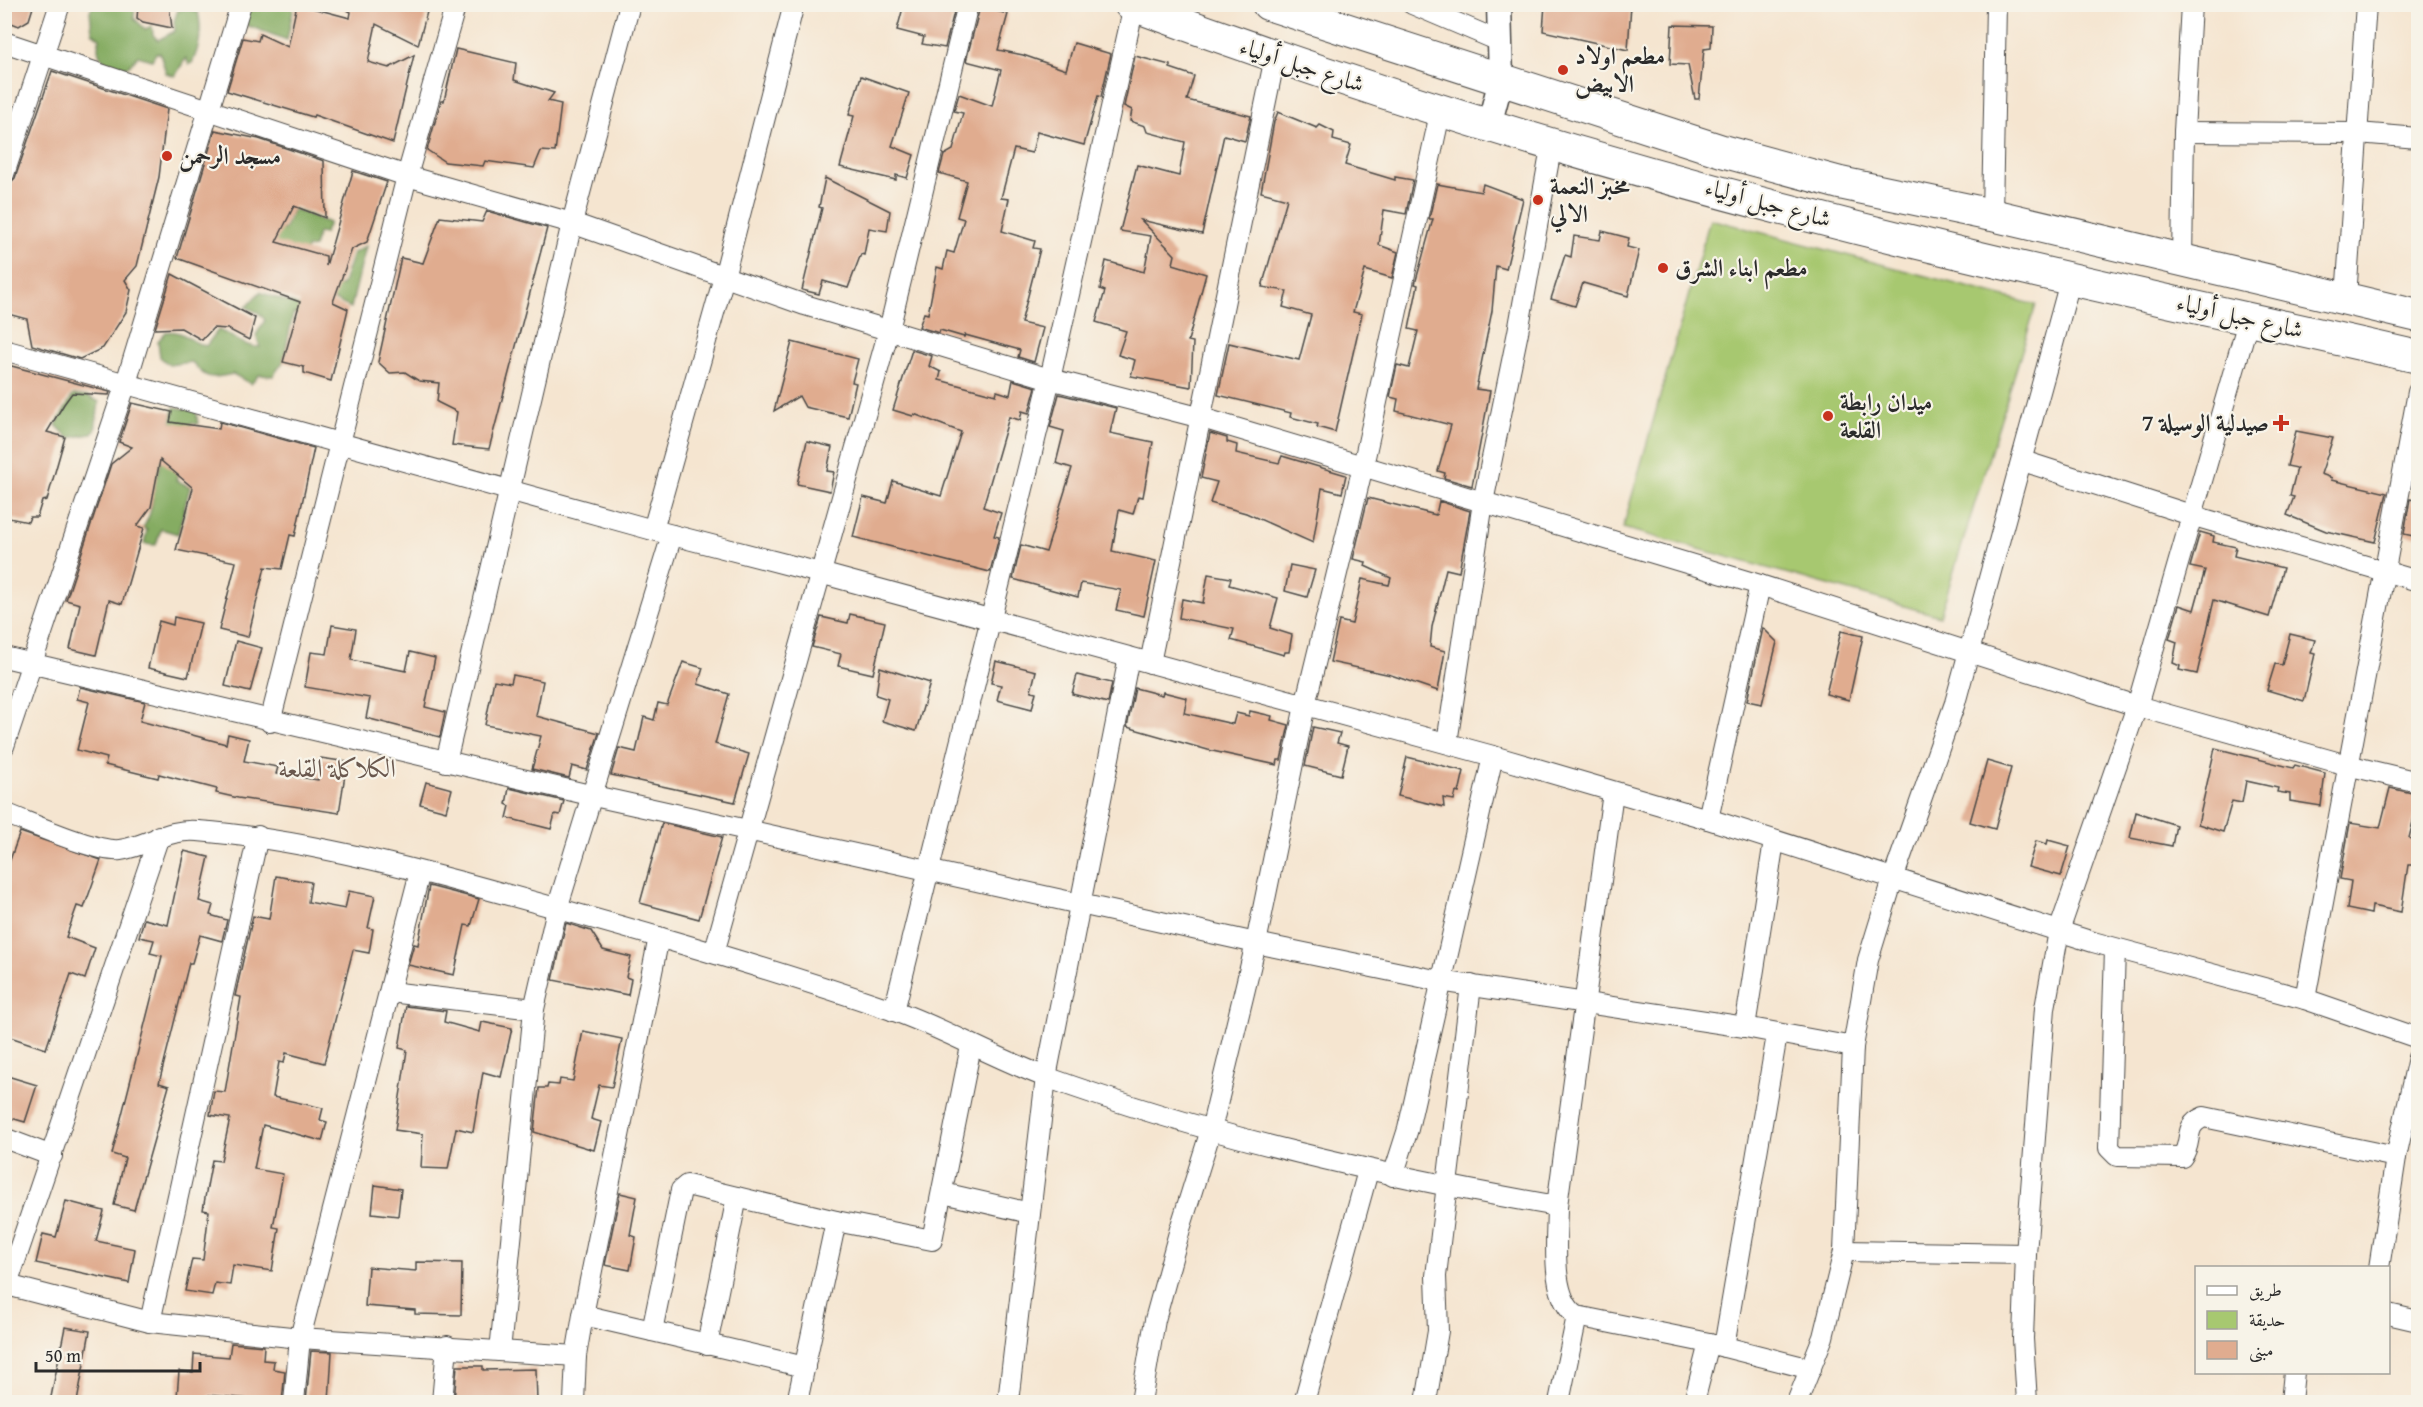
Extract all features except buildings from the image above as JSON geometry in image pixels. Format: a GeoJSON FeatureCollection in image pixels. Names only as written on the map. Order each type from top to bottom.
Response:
{"type":"FeatureCollection","features":[{"type":"Feature","properties":{"kind":"main road","name":"شارع جبل أولياء"},"geometry":{"type":"LineString","coordinates":[[1268,4],[1722,151],[1840,183],[1992,215],[2418,316]]}},
{"type":"Feature","properties":{"kind":"main road","name":"شارع جبل أولياء"},"geometry":{"type":"LineString","coordinates":[[1132,5],[1275,57],[1489,125],[1716,190],[1911,241],[2418,357]]}},
{"type":"Feature","properties":{"kind":"street"},"geometry":{"type":"LineString","coordinates":[[4,174],[60,4]]}},
{"type":"Feature","properties":{"kind":"street"},"geometry":{"type":"LineString","coordinates":[[4,746],[126,383],[207,109],[241,4]]}},
{"type":"Feature","properties":{"kind":"street"},"geometry":{"type":"LineString","coordinates":[[270,722],[338,441],[407,176],[456,4]]}},
{"type":"Feature","properties":{"kind":"street"},"geometry":{"type":"LineString","coordinates":[[446,762],[572,223],[630,4]]}},
{"type":"Feature","properties":{"kind":"street"},"geometry":{"type":"LineString","coordinates":[[500,1351],[534,1009],[557,909],[594,796],[663,533],[724,277],[794,4]]}},
{"type":"Feature","properties":{"kind":"street"},"geometry":{"type":"LineString","coordinates":[[1412,4],[1499,41]]}},
{"type":"Feature","properties":{"kind":"street"},"geometry":{"type":"LineString","coordinates":[[1489,125],[1502,80],[1499,4]]}},
{"type":"Feature","properties":{"kind":"street"},"geometry":{"type":"LineString","coordinates":[[1992,215],[1996,4]]}},
{"type":"Feature","properties":{"kind":"street"},"geometry":{"type":"LineString","coordinates":[[2182,261],[2184,132],[2191,4]]}},
{"type":"Feature","properties":{"kind":"street"},"geometry":{"type":"LineString","coordinates":[[2346,298],[2366,4]]}},
{"type":"Feature","properties":{"kind":"street"},"geometry":{"type":"LineString","coordinates":[[714,953],[889,330],[966,5]]}},
{"type":"Feature","properties":{"kind":"street"},"geometry":{"type":"LineString","coordinates":[[894,1011],[1050,379],[1132,5]]}},
{"type":"Feature","properties":{"kind":"street"},"geometry":{"type":"LineString","coordinates":[[4,42],[407,176],[572,223],[805,305],[1050,379],[1202,418],[1760,585],[2137,706],[2347,765],[2418,782]]}},
{"type":"Feature","properties":{"kind":"street"},"geometry":{"type":"LineString","coordinates":[[1150,663],[1275,57]]}},
{"type":"Feature","properties":{"kind":"street"},"geometry":{"type":"LineString","coordinates":[[1141,1402],[1155,1320],[1211,1130],[1256,943],[1305,705],[1364,466],[1441,109]]}},
{"type":"Feature","properties":{"kind":"street"},"geometry":{"type":"LineString","coordinates":[[2184,132],[2358,133],[2418,138]]}},
{"type":"Feature","properties":{"kind":"street"},"geometry":{"type":"LineString","coordinates":[[1447,743],[1483,502],[1518,332],[1552,143]]}},
{"type":"Feature","properties":{"kind":"street"},"geometry":{"type":"LineString","coordinates":[[1797,1402],[1833,1304],[1844,1251],[1852,1047],[1868,960],[1893,879],[1956,703],[2071,278]]}},
{"type":"Feature","properties":{"kind":"street"},"geometry":{"type":"LineString","coordinates":[[2027,1402],[2023,1339],[2026,1254],[2045,1008],[2059,931],[2137,706],[2194,516],[2249,318]]}},
{"type":"Feature","properties":{"kind":"street"},"geometry":{"type":"LineString","coordinates":[[4,350],[663,533],[820,573],[1493,756],[1708,819],[2115,949],[2305,999],[2418,1038]]}},
{"type":"Feature","properties":{"kind":"street"},"geometry":{"type":"LineString","coordinates":[[2305,999],[2418,392]]}},
{"type":"Feature","properties":{"kind":"street"},"geometry":{"type":"LineString","coordinates":[[2023,461],[2194,516],[2383,573],[2418,581]]}},
{"type":"Feature","properties":{"kind":"street"},"geometry":{"type":"LineString","coordinates":[[1708,819],[1760,585]]}},
{"type":"Feature","properties":{"kind":"street"},"geometry":{"type":"LineString","coordinates":[[4,657],[270,722],[930,872],[1256,943],[1440,981],[1745,1027],[1777,1035],[1852,1047]]}},
{"type":"Feature","properties":{"kind":"street"},"geometry":{"type":"LineString","coordinates":[[1008,1402],[1046,1077],[1082,905],[1129,657]]}},
{"type":"Feature","properties":{"kind":"street"},"geometry":{"type":"LineString","coordinates":[[1393,1176],[1408,1129],[1493,756]]}},
{"type":"Feature","properties":{"kind":"street"},"geometry":{"type":"LineString","coordinates":[[1612,792],[1557,1206],[1557,1265],[1560,1291],[1566,1308],[1577,1316],[1717,1345],[1811,1369]]}},
{"type":"Feature","properties":{"kind":"street"},"geometry":{"type":"LineString","coordinates":[[4,813],[107,850],[132,847],[159,836],[190,830],[258,836],[420,872],[714,953],[894,1011],[1046,1077],[1211,1130],[1368,1171],[1557,1206]]}},
{"type":"Feature","properties":{"kind":"street"},"geometry":{"type":"LineString","coordinates":[[159,836],[52,1156],[6,1285],[150,1322],[300,1338],[576,1356]]}},
{"type":"Feature","properties":{"kind":"street"},"geometry":{"type":"LineString","coordinates":[[150,1322],[258,836]]}},
{"type":"Feature","properties":{"kind":"street"},"geometry":{"type":"LineString","coordinates":[[1745,1027],[1774,841]]}},
{"type":"Feature","properties":{"kind":"street"},"geometry":{"type":"LineString","coordinates":[[294,1402],[300,1338],[420,872]]}},
{"type":"Feature","properties":{"kind":"street"},"geometry":{"type":"LineString","coordinates":[[574,1402],[576,1356],[583,1315],[659,937]]}},
{"type":"Feature","properties":{"kind":"street"},"geometry":{"type":"LineString","coordinates":[[2115,949],[2109,1148],[2111,1152],[2117,1156],[2182,1157],[2186,1151],[2190,1129],[2194,1121],[2204,1117],[2396,1157]]}},
{"type":"Feature","properties":{"kind":"street"},"geometry":{"type":"LineString","coordinates":[[1426,1402],[1438,1331],[1436,1276],[1471,985]]}},
{"type":"Feature","properties":{"kind":"street"},"geometry":{"type":"LineString","coordinates":[[390,992],[534,1009]]}},
{"type":"Feature","properties":{"kind":"street"},"geometry":{"type":"LineString","coordinates":[[1694,1402],[1717,1345],[1777,1035]]}},
{"type":"Feature","properties":{"kind":"street"},"geometry":{"type":"LineString","coordinates":[[652,1331],[683,1186],[930,1241],[943,1193],[971,1046]]}},
{"type":"Feature","properties":{"kind":"street"},"geometry":{"type":"LineString","coordinates":[[2379,1266],[2396,1157],[2418,1058]]}},
{"type":"Feature","properties":{"kind":"street"},"geometry":{"type":"LineString","coordinates":[[4,1138],[52,1156]]}},
{"type":"Feature","properties":{"kind":"street"},"geometry":{"type":"LineString","coordinates":[[1304,1402],[1368,1171]]}},
{"type":"Feature","properties":{"kind":"street"},"geometry":{"type":"LineString","coordinates":[[943,1193],[1030,1213]]}},
{"type":"Feature","properties":{"kind":"street"},"geometry":{"type":"LineString","coordinates":[[707,1345],[737,1197]]}},
{"type":"Feature","properties":{"kind":"street"},"geometry":{"type":"LineString","coordinates":[[797,1402],[836,1221]]}},
{"type":"Feature","properties":{"kind":"street"},"geometry":{"type":"LineString","coordinates":[[1844,1251],[2026,1254]]}},
{"type":"Feature","properties":{"kind":"street"},"geometry":{"type":"LineString","coordinates":[[2390,1314],[2418,1321]]}},
{"type":"Feature","properties":{"kind":"street"},"geometry":{"type":"LineString","coordinates":[[583,1315],[805,1367]]}},
{"type":"Feature","properties":{"kind":"street"},"geometry":{"type":"LineString","coordinates":[[1559,1402],[1577,1316]]}},
{"type":"Feature","properties":{"kind":"street"},"geometry":{"type":"LineString","coordinates":[[442,1402],[447,1346]]}},
{"type":"Feature","properties":{"kind":"street"},"geometry":{"type":"LineString","coordinates":[[2291,1402],[2294,1374]]}},
{"type":"Feature","properties":{"kind":"green space"},"geometry":{"type":"Polygon","coordinates":[[[93,5],[135,5],[134,18],[145,29],[152,26],[153,35],[158,40],[175,31],[174,21],[178,10],[187,9],[198,12],[200,38],[192,63],[189,65],[186,58],[175,76],[166,73],[160,53],[156,53],[152,60],[138,56],[129,66],[114,70],[100,56],[98,44],[100,38],[92,32],[90,11],[93,5]]]}},
{"type":"Feature","properties":{"kind":"green space"},"geometry":{"type":"Polygon","coordinates":[[[255,5],[294,5],[287,40],[246,25],[246,8],[255,5]]]}},
{"type":"Feature","properties":{"kind":"green space"},"geometry":{"type":"Polygon","coordinates":[[[294,209],[329,223],[324,234],[318,233],[314,247],[307,248],[305,254],[278,250],[267,223],[284,230],[294,209]]]}},
{"type":"Feature","properties":{"kind":"green space","name":"ميدان رابطة القلعة"},"geometry":{"type":"Polygon","coordinates":[[[1710,219],[2036,305],[1940,616],[1623,528],[1710,219]]]}},
{"type":"Feature","properties":{"kind":"green space"},"geometry":{"type":"Polygon","coordinates":[[[366,246],[351,308],[332,299],[334,286],[342,286],[353,253],[366,246]]]}},
{"type":"Feature","properties":{"kind":"green space"},"geometry":{"type":"Polygon","coordinates":[[[260,292],[300,306],[299,313],[293,314],[283,362],[273,376],[259,375],[251,384],[233,374],[210,377],[201,372],[192,362],[169,365],[160,357],[158,341],[166,332],[178,332],[206,346],[218,330],[243,343],[260,347],[256,335],[265,320],[259,313],[246,307],[260,292]]]}},
{"type":"Feature","properties":{"kind":"green space"},"geometry":{"type":"Polygon","coordinates":[[[73,395],[88,396],[99,402],[95,431],[69,438],[56,425],[73,395]]]}},
{"type":"Feature","properties":{"kind":"green space"},"geometry":{"type":"Polygon","coordinates":[[[174,407],[196,411],[198,424],[191,423],[176,480],[190,487],[178,534],[161,529],[156,545],[144,544],[147,530],[143,528],[151,511],[155,484],[174,407]]]}},
{"type":"Feature","properties":{"kind":"place","name":"مطعم اولاد الابيض"},"geometry":{"type":"Point","coordinates":[1563,70]}},
{"type":"Feature","properties":{"kind":"place","name":"مسجد الرحمن"},"geometry":{"type":"Point","coordinates":[167,156]}},
{"type":"Feature","properties":{"kind":"place","name":"مخبز النعمة الالي"},"geometry":{"type":"Point","coordinates":[1538,200]}},
{"type":"Feature","properties":{"kind":"place","name":"مطعم ابناء الشرق"},"geometry":{"type":"Point","coordinates":[1663,268]}},
{"type":"Feature","properties":{"kind":"place","name":"ميدان رابطة القلعة"},"geometry":{"type":"Point","coordinates":[1828,416]}},
{"type":"Feature","properties":{"kind":"place","name":"صيدلية الوسيلة 7"},"geometry":{"type":"Point","coordinates":[2281,423]}},
{"type":"Feature","properties":{"kind":"district","name":"الكلاكلة القلعة"},"geometry":{"type":"Point","coordinates":[337,768]}}]}
